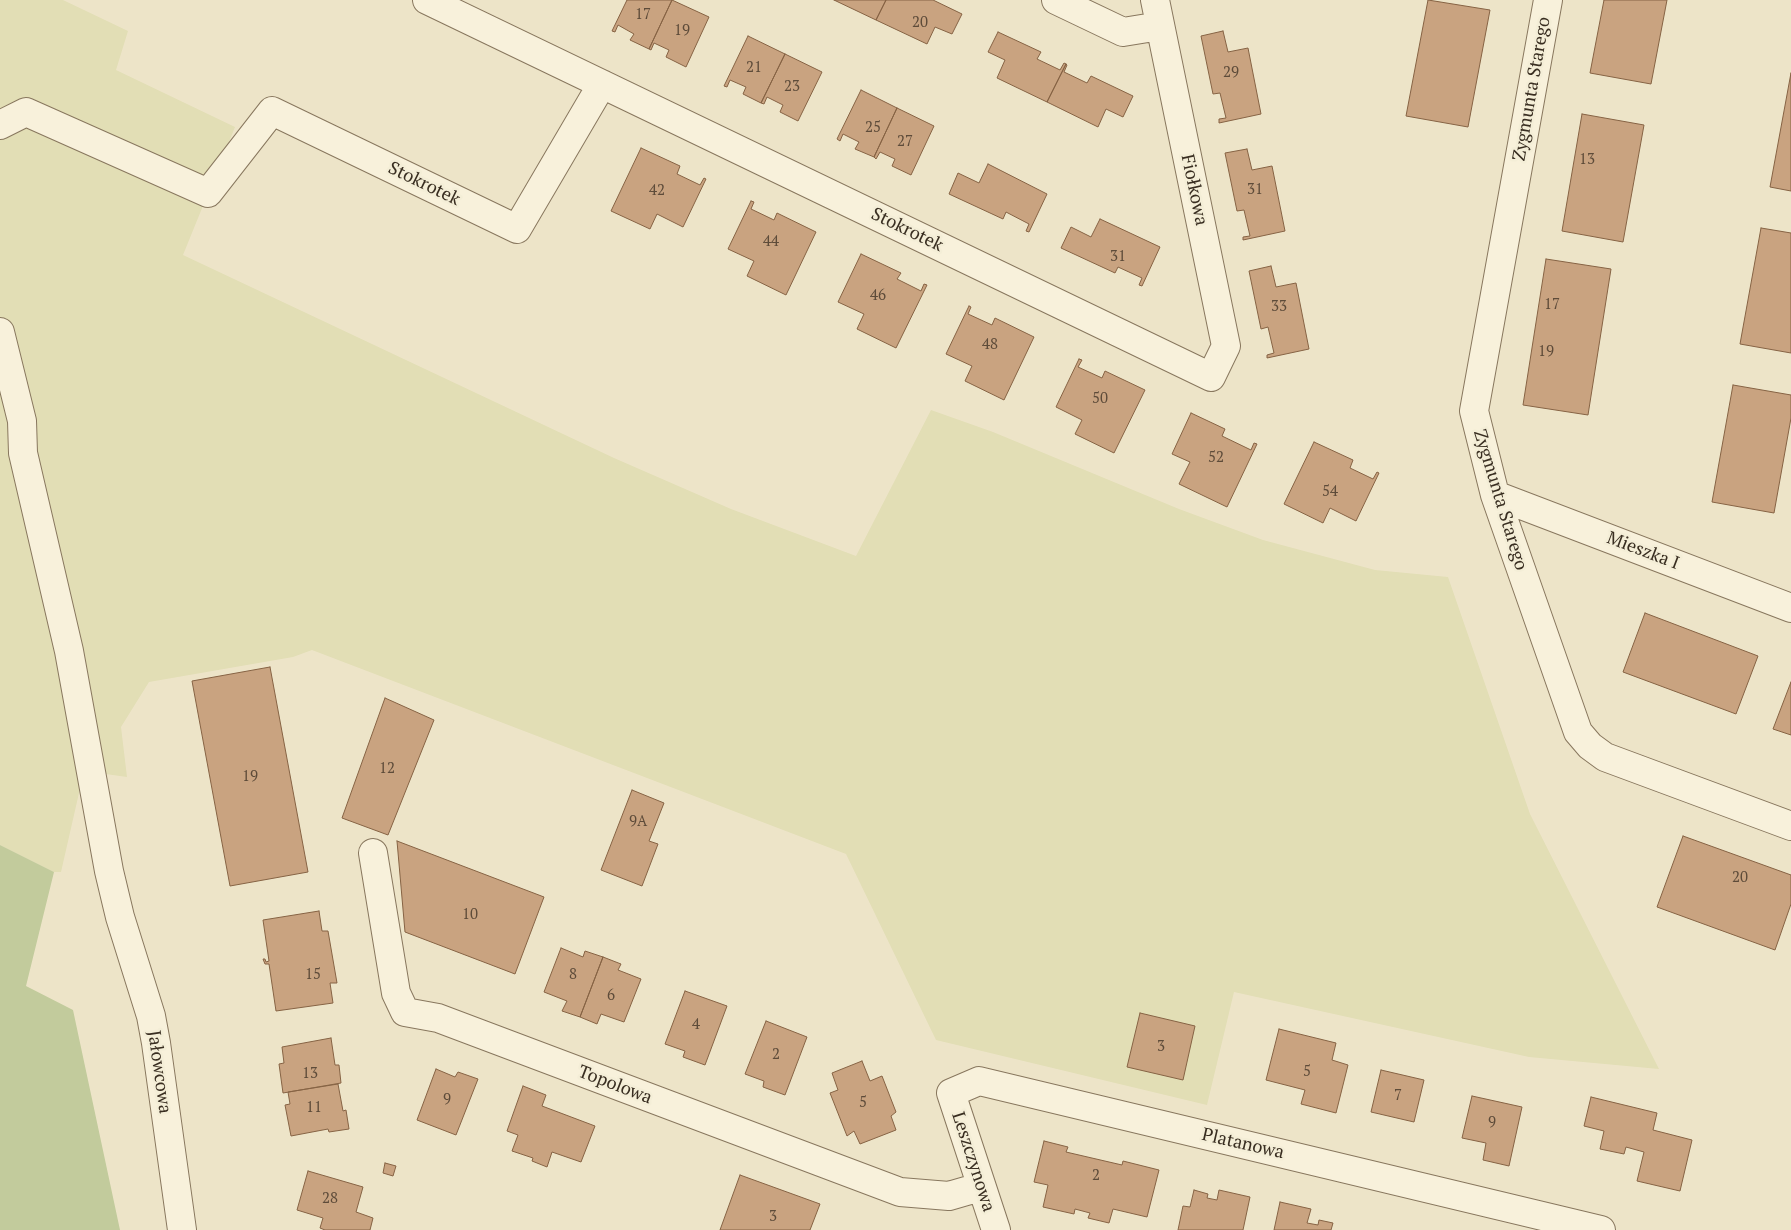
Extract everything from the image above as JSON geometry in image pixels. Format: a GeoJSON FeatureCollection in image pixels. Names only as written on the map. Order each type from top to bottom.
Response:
{"type":"FeatureCollection","features":[{"type":"Feature","properties":{"kind":"street","name":"Stokrotek"},"geometry":{"type":"LineString","coordinates":[[427,0],[1212,377]]}},
{"type":"Feature","properties":{"kind":"street"},"geometry":{"type":"LineString","coordinates":[[1056,0],[1123,32],[1158,13]]}},
{"type":"Feature","properties":{"kind":"street","name":"Zygmunta Starego"},"geometry":{"type":"LineString","coordinates":[[1548,0],[1474,411],[1495,495],[1578,732],[1590,746],[1605,757],[1791,826]]}},
{"type":"Feature","properties":{"kind":"street","name":"Fiołkowa"},"geometry":{"type":"LineString","coordinates":[[1158,13],[1226,346],[1212,377]]}},
{"type":"Feature","properties":{"kind":"street","name":"Stokrotek"},"geometry":{"type":"LineString","coordinates":[[0,126],[26,112],[208,193],[272,111],[517,229],[602,84]]}},
{"type":"Feature","properties":{"kind":"street","name":"Jałowcowa"},"geometry":{"type":"LineString","coordinates":[[0,332],[22,421],[23,453],[69,651],[109,871],[120,917],[151,1016],[182,1230]]}},
{"type":"Feature","properties":{"kind":"street","name":"Mieszka I"},"geometry":{"type":"LineString","coordinates":[[1495,495],[1791,608]]}},
{"type":"Feature","properties":{"kind":"street","name":"Topolowa"},"geometry":{"type":"LineString","coordinates":[[372,853],[396,993],[405,1012],[438,1018],[900,1192],[949,1196],[980,1187]]}},
{"type":"Feature","properties":{"kind":"street","name":"Platanowa"},"geometry":{"type":"LineString","coordinates":[[951,1094],[979,1081],[1536,1222],[1601,1230]]}},
{"type":"Feature","properties":{"kind":"street","name":"Leszczynowa"},"geometry":{"type":"LineString","coordinates":[[951,1094],[980,1187],[996,1230]]}},
{"type":"Feature","properties":{"kind":"shaded area"},"geometry":{"type":"Polygon","coordinates":[[[0,0],[63,0],[128,31],[116,70],[235,127],[183,255],[614,458],[731,509],[856,556],[931,410],[993,432],[1179,509],[1263,540],[1375,570],[1448,577],[1530,814],[1659,1069],[1529,1057],[1234,992],[1207,1105],[936,1040],[846,854],[312,650],[293,657],[149,682],[121,727],[127,777],[84,771],[61,872],[54,872],[0,845],[0,0]]]}},
{"type":"Feature","properties":{"kind":"green space"},"geometry":{"type":"Polygon","coordinates":[[[0,845],[54,872],[26,986],[73,1010],[120,1230],[0,1230],[0,845]]]}},
{"type":"Feature","properties":{"kind":"building"},"geometry":{"type":"Polygon","coordinates":[[[627,0],[672,0],[649,49],[630,40],[634,34],[618,25],[615,32],[612,31],[627,0]]]}},
{"type":"Feature","properties":{"kind":"building"},"geometry":{"type":"Polygon","coordinates":[[[672,0],[709,17],[686,67],[666,57],[669,50],[654,43],[651,50],[649,49],[672,0]]]}},
{"type":"Feature","properties":{"kind":"building"},"geometry":{"type":"Polygon","coordinates":[[[834,0],[886,0],[876,20],[834,0]]]}},
{"type":"Feature","properties":{"kind":"building"},"geometry":{"type":"Polygon","coordinates":[[[886,0],[933,0],[962,14],[952,34],[935,27],[927,44],[876,20],[886,0]]]}},
{"type":"Feature","properties":{"kind":"building"},"geometry":{"type":"Polygon","coordinates":[[[1428,0],[1490,10],[1468,127],[1406,116],[1428,0]]]}},
{"type":"Feature","properties":{"kind":"building"},"geometry":{"type":"Polygon","coordinates":[[[1604,0],[1667,0],[1651,84],[1590,73],[1604,0]]]}},
{"type":"Feature","properties":{"kind":"building"},"geometry":{"type":"Polygon","coordinates":[[[1223,31],[1228,52],[1248,48],[1261,114],[1219,123],[1219,119],[1226,118],[1220,93],[1213,94],[1201,36],[1223,31]]]}},
{"type":"Feature","properties":{"kind":"building"},"geometry":{"type":"Polygon","coordinates":[[[998,32],[1041,52],[1037,59],[1060,70],[1064,63],[1066,64],[1047,102],[997,78],[1005,60],[988,52],[998,32]]]}},
{"type":"Feature","properties":{"kind":"building"},"geometry":{"type":"Polygon","coordinates":[[[748,36],[785,54],[761,103],[743,94],[746,87],[730,80],[727,87],[724,86],[748,36]]]}},
{"type":"Feature","properties":{"kind":"building"},"geometry":{"type":"Polygon","coordinates":[[[785,54],[822,72],[798,121],[780,112],[783,105],[767,97],[764,104],[761,103],[785,54]]]}},
{"type":"Feature","properties":{"kind":"building"},"geometry":{"type":"Polygon","coordinates":[[[1066,64],[1064,72],[1087,83],[1091,76],[1133,96],[1123,117],[1106,109],[1098,127],[1047,102],[1066,64]]]}},
{"type":"Feature","properties":{"kind":"building"},"geometry":{"type":"Polygon","coordinates":[[[1791,73],[1791,191],[1770,187],[1791,73]]]}},
{"type":"Feature","properties":{"kind":"building"},"geometry":{"type":"Polygon","coordinates":[[[861,90],[897,108],[874,157],[855,149],[859,142],[843,134],[840,141],[837,139],[861,90]]]}},
{"type":"Feature","properties":{"kind":"building"},"geometry":{"type":"Polygon","coordinates":[[[897,108],[934,126],[911,175],[892,166],[895,159],[880,152],[876,159],[874,157],[897,108]]]}},
{"type":"Feature","properties":{"kind":"building"},"geometry":{"type":"Polygon","coordinates":[[[1582,114],[1644,125],[1623,242],[1562,231],[1582,114]]]}},
{"type":"Feature","properties":{"kind":"building"},"geometry":{"type":"Polygon","coordinates":[[[641,148],[680,166],[677,174],[700,185],[704,178],[706,179],[683,227],[657,214],[650,229],[611,211],[641,148]]]}},
{"type":"Feature","properties":{"kind":"building"},"geometry":{"type":"Polygon","coordinates":[[[1247,149],[1252,170],[1272,166],[1285,231],[1243,240],[1243,237],[1250,236],[1244,210],[1237,211],[1225,153],[1247,149]]]}},
{"type":"Feature","properties":{"kind":"building"},"geometry":{"type":"Polygon","coordinates":[[[988,164],[1047,194],[1029,232],[1026,231],[1029,224],[1006,212],[1003,219],[949,194],[958,173],[979,183],[988,164]]]}},
{"type":"Feature","properties":{"kind":"building"},"geometry":{"type":"Polygon","coordinates":[[[751,201],[754,202],[751,209],[774,220],[777,213],[816,232],[786,295],[747,276],[754,261],[728,249],[751,201]]]}},
{"type":"Feature","properties":{"kind":"building"},"geometry":{"type":"Polygon","coordinates":[[[1100,219],[1160,247],[1142,286],[1139,285],[1142,278],[1118,267],[1115,273],[1061,248],[1071,227],[1091,237],[1100,219]]]}},
{"type":"Feature","properties":{"kind":"building"},"geometry":{"type":"Polygon","coordinates":[[[1761,228],[1791,233],[1791,353],[1740,344],[1761,228]]]}},
{"type":"Feature","properties":{"kind":"building"},"geometry":{"type":"Polygon","coordinates":[[[861,254],[901,273],[897,279],[921,291],[924,284],[927,285],[896,348],[857,329],[864,314],[838,302],[861,254]]]}},
{"type":"Feature","properties":{"kind":"building"},"geometry":{"type":"Polygon","coordinates":[[[1546,259],[1611,269],[1588,415],[1523,405],[1546,259]]]}},
{"type":"Feature","properties":{"kind":"building"},"geometry":{"type":"Polygon","coordinates":[[[1271,266],[1276,287],[1296,283],[1309,349],[1267,358],[1267,355],[1274,353],[1268,327],[1261,329],[1249,271],[1271,266]]]}},
{"type":"Feature","properties":{"kind":"building"},"geometry":{"type":"Polygon","coordinates":[[[969,306],[971,307],[968,314],[992,325],[995,318],[1034,337],[1004,400],[965,381],[972,366],[946,354],[969,306]]]}},
{"type":"Feature","properties":{"kind":"building"},"geometry":{"type":"Polygon","coordinates":[[[1079,359],[1082,360],[1078,367],[1102,378],[1105,371],[1145,390],[1114,453],[1075,434],[1082,420],[1056,407],[1079,359]]]}},
{"type":"Feature","properties":{"kind":"building"},"geometry":{"type":"Polygon","coordinates":[[[1733,385],[1791,395],[1791,418],[1774,513],[1712,502],[1733,385]]]}},
{"type":"Feature","properties":{"kind":"building"},"geometry":{"type":"Polygon","coordinates":[[[1191,413],[1225,429],[1222,436],[1251,450],[1254,443],[1257,444],[1227,507],[1179,484],[1190,462],[1172,454],[1191,413]]]}},
{"type":"Feature","properties":{"kind":"building"},"geometry":{"type":"Polygon","coordinates":[[[1314,442],[1353,460],[1350,468],[1373,479],[1377,472],[1379,473],[1356,521],[1330,508],[1323,523],[1284,504],[1314,442]]]}},
{"type":"Feature","properties":{"kind":"building"},"geometry":{"type":"Polygon","coordinates":[[[1645,613],[1758,656],[1736,714],[1623,672],[1645,613]]]}},
{"type":"Feature","properties":{"kind":"building"},"geometry":{"type":"Polygon","coordinates":[[[270,667],[308,872],[230,886],[192,681],[270,667]]]}},
{"type":"Feature","properties":{"kind":"building"},"geometry":{"type":"Polygon","coordinates":[[[1791,682],[1791,735],[1773,729],[1791,682]]]}},
{"type":"Feature","properties":{"kind":"building"},"geometry":{"type":"Polygon","coordinates":[[[385,698],[434,720],[388,835],[342,818],[385,698]]]}},
{"type":"Feature","properties":{"kind":"building"},"geometry":{"type":"Polygon","coordinates":[[[632,790],[664,803],[649,841],[658,844],[642,886],[601,870],[632,790]]]}},
{"type":"Feature","properties":{"kind":"building"},"geometry":{"type":"Polygon","coordinates":[[[1683,836],[1791,875],[1791,904],[1775,950],[1657,907],[1683,836]]]}},
{"type":"Feature","properties":{"kind":"building"},"geometry":{"type":"Polygon","coordinates":[[[397,841],[544,897],[515,974],[405,932],[397,841]]]}},
{"type":"Feature","properties":{"kind":"building"},"geometry":{"type":"Polygon","coordinates":[[[319,911],[322,931],[328,931],[337,983],[330,983],[333,1003],[276,1011],[269,964],[265,964],[263,959],[266,962],[269,961],[263,920],[319,911]]]}},
{"type":"Feature","properties":{"kind":"building"},"geometry":{"type":"Polygon","coordinates":[[[561,948],[583,957],[585,951],[603,957],[580,1017],[562,1011],[567,1001],[544,992],[561,948]]]}},
{"type":"Feature","properties":{"kind":"building"},"geometry":{"type":"Polygon","coordinates":[[[603,957],[621,964],[618,970],[641,979],[624,1022],[601,1014],[597,1024],[580,1017],[603,957]]]}},
{"type":"Feature","properties":{"kind":"building"},"geometry":{"type":"Polygon","coordinates":[[[685,991],[727,1006],[705,1065],[683,1057],[685,1051],[665,1044],[685,991]]]}},
{"type":"Feature","properties":{"kind":"building"},"geometry":{"type":"Polygon","coordinates":[[[1140,1013],[1195,1026],[1183,1080],[1127,1067],[1140,1013]]]}},
{"type":"Feature","properties":{"kind":"building"},"geometry":{"type":"Polygon","coordinates":[[[766,1021],[807,1037],[785,1095],[763,1087],[764,1081],[745,1074],[766,1021]]]}},
{"type":"Feature","properties":{"kind":"building"},"geometry":{"type":"Polygon","coordinates":[[[1279,1029],[1336,1043],[1332,1060],[1348,1065],[1336,1113],[1301,1104],[1305,1090],[1266,1080],[1279,1029]]]}},
{"type":"Feature","properties":{"kind":"building"},"geometry":{"type":"Polygon","coordinates":[[[331,1038],[335,1065],[339,1065],[341,1083],[283,1093],[279,1064],[284,1063],[282,1047],[331,1038]]]}},
{"type":"Feature","properties":{"kind":"building"},"geometry":{"type":"Polygon","coordinates":[[[862,1061],[870,1081],[882,1076],[896,1112],[891,1116],[896,1130],[860,1144],[854,1131],[847,1136],[830,1093],[838,1090],[832,1073],[862,1061]]]}},
{"type":"Feature","properties":{"kind":"building"},"geometry":{"type":"Polygon","coordinates":[[[436,1069],[455,1077],[458,1072],[478,1079],[456,1135],[417,1120],[436,1069]]]}},
{"type":"Feature","properties":{"kind":"building"},"geometry":{"type":"Polygon","coordinates":[[[1381,1070],[1424,1080],[1414,1122],[1371,1112],[1381,1070]]]}},
{"type":"Feature","properties":{"kind":"building"},"geometry":{"type":"Polygon","coordinates":[[[338,1084],[343,1111],[346,1110],[349,1129],[329,1132],[328,1129],[291,1136],[285,1105],[290,1104],[288,1092],[338,1084]]]}},
{"type":"Feature","properties":{"kind":"building"},"geometry":{"type":"Polygon","coordinates":[[[523,1086],[546,1095],[542,1106],[595,1126],[581,1162],[552,1152],[547,1167],[532,1161],[533,1158],[512,1151],[518,1135],[507,1131],[523,1086]]]}},
{"type":"Feature","properties":{"kind":"building"},"geometry":{"type":"Polygon","coordinates":[[[1472,1096],[1522,1107],[1509,1166],[1483,1160],[1486,1143],[1462,1138],[1472,1096]]]}},
{"type":"Feature","properties":{"kind":"building"},"geometry":{"type":"Polygon","coordinates":[[[1591,1097],[1657,1113],[1653,1130],[1692,1140],[1680,1191],[1637,1181],[1644,1152],[1626,1147],[1624,1154],[1600,1149],[1604,1131],[1584,1126],[1591,1097]]]}},
{"type":"Feature","properties":{"kind":"building"},"geometry":{"type":"Polygon","coordinates":[[[1044,1141],[1068,1147],[1066,1152],[1122,1165],[1123,1161],[1159,1170],[1147,1217],[1113,1209],[1109,1223],[1088,1218],[1090,1213],[1075,1209],[1074,1214],[1043,1207],[1048,1185],[1034,1182],[1044,1141]]]}},
{"type":"Feature","properties":{"kind":"building"},"geometry":{"type":"Polygon","coordinates":[[[385,1163],[396,1166],[393,1176],[383,1173],[385,1163]]]}},
{"type":"Feature","properties":{"kind":"building"},"geometry":{"type":"Polygon","coordinates":[[[308,1171],[363,1187],[356,1212],[373,1218],[370,1230],[325,1230],[320,1228],[323,1218],[297,1210],[308,1171]]]}},
{"type":"Feature","properties":{"kind":"building"},"geometry":{"type":"Polygon","coordinates":[[[740,1175],[820,1204],[810,1230],[720,1230],[740,1175]]]}},
{"type":"Feature","properties":{"kind":"building"},"geometry":{"type":"Polygon","coordinates":[[[1194,1190],[1208,1194],[1207,1198],[1217,1200],[1219,1190],[1250,1197],[1243,1230],[1178,1230],[1183,1206],[1190,1207],[1194,1190]]]}},
{"type":"Feature","properties":{"kind":"building"},"geometry":{"type":"Polygon","coordinates":[[[1280,1202],[1311,1209],[1307,1223],[1318,1225],[1319,1220],[1333,1223],[1331,1230],[1274,1230],[1280,1202]]]}}]}
